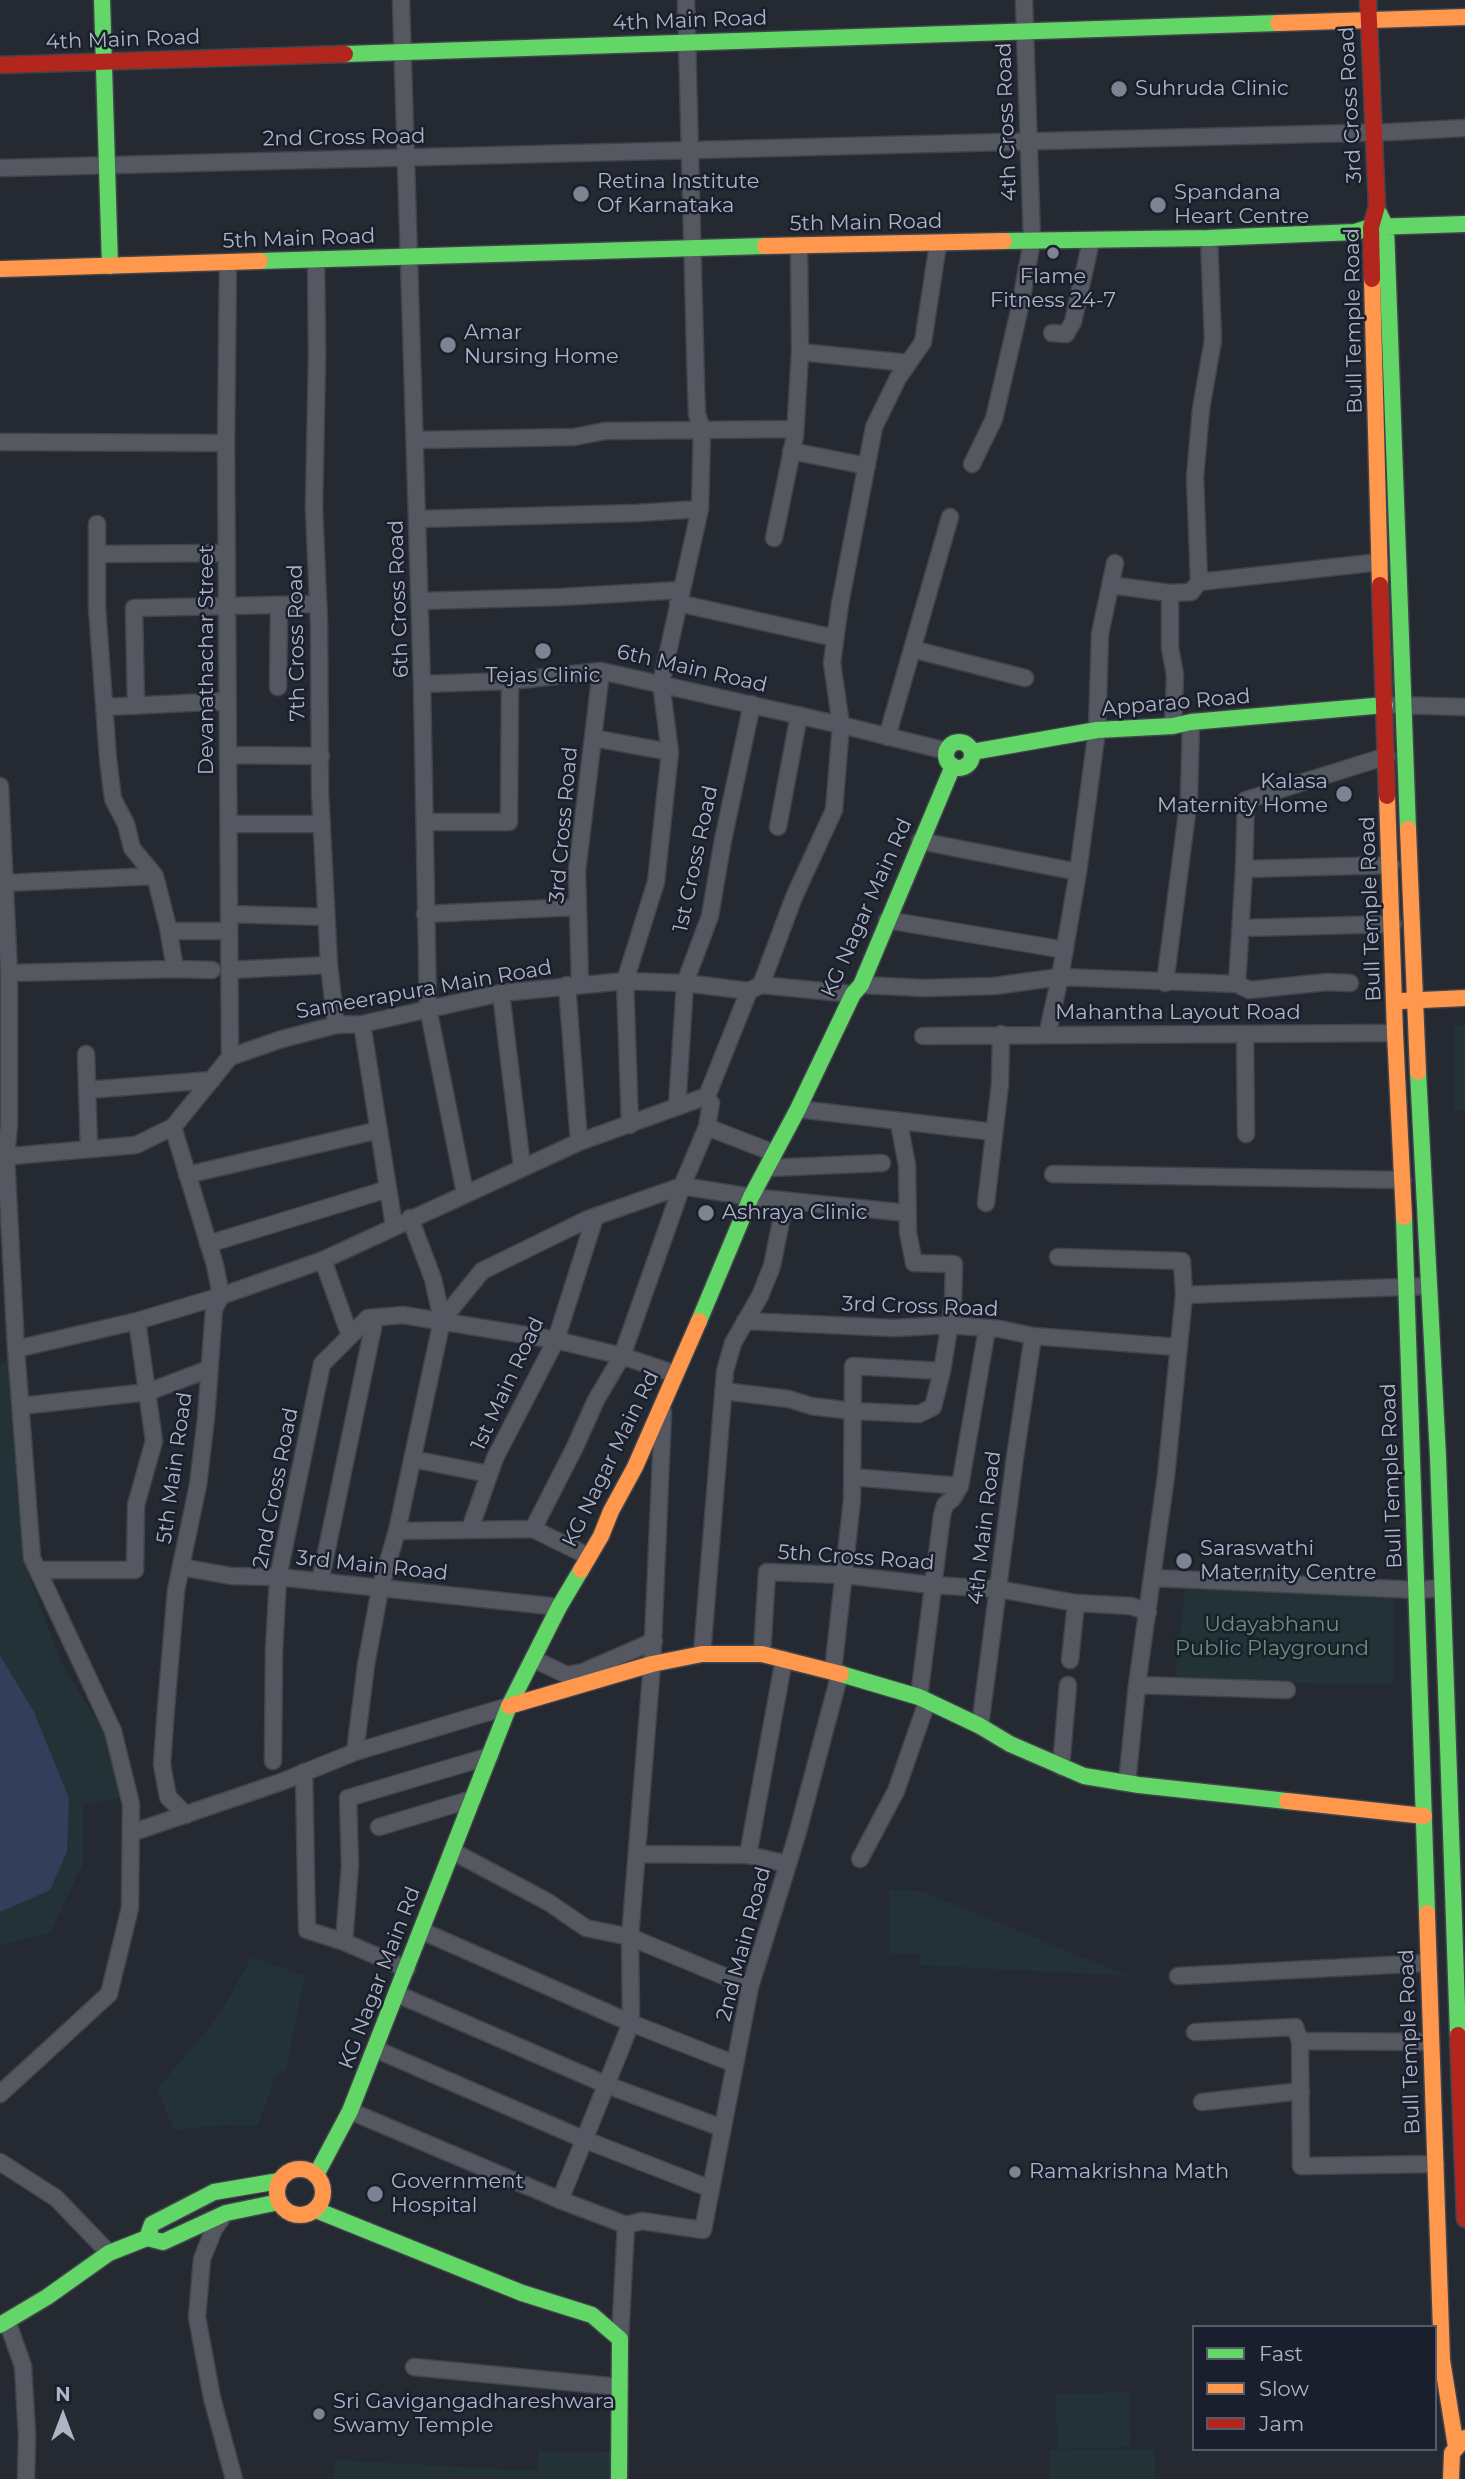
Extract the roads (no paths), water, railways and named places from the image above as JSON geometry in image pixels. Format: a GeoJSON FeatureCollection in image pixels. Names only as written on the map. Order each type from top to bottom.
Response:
{"type":"FeatureCollection","features":[{"type":"Feature","properties":{"kind":"main road"},"geometry":{"type":"LineString","coordinates":[[102,0],[110,266]]}},
{"type":"Feature","properties":{"kind":"main road","name":"3rd Cross Road"},"geometry":{"type":"LineString","coordinates":[[1368,0],[1377,208]]}},
{"type":"Feature","properties":{"kind":"main road","name":"4th Main Road"},"geometry":{"type":"LineString","coordinates":[[0,65],[1465,17]]}},
{"type":"Feature","properties":{"kind":"main road","name":"Bull Temple Road"},"geometry":{"type":"LineString","coordinates":[[1377,208],[1403,705],[1448,1739],[1459,1880],[1465,2219]]}},
{"type":"Feature","properties":{"kind":"main road"},"geometry":{"type":"LineString","coordinates":[[1379,233],[1465,224]]}},
{"type":"Feature","properties":{"kind":"main road"},"geometry":{"type":"LineString","coordinates":[[1379,233],[1465,237]]}},
{"type":"Feature","properties":{"kind":"main road","name":"Bull Temple Road"},"geometry":{"type":"LineString","coordinates":[[1379,233],[1380,562],[1442,2360],[1460,2442],[1452,2454],[1451,2479]]}},
{"type":"Feature","properties":{"kind":"main road","name":"5th Main Road"},"geometry":{"type":"LineString","coordinates":[[0,269],[799,245],[1379,233]]}},
{"type":"Feature","properties":{"kind":"main road","name":"Apparao Road"},"geometry":{"type":"LineString","coordinates":[[950,759],[966,766],[971,760],[972,752],[1097,730],[1173,726],[1191,722],[1385,705]]}},
{"type":"Feature","properties":{"kind":"main road","name":"KG Nagar Main Rd"},"geometry":{"type":"LineString","coordinates":[[316,2175],[350,2110],[509,1706],[559,1607],[601,1536],[663,1405],[751,1198],[857,989],[950,759]]}},
{"type":"Feature","properties":{"kind":"main road"},"geometry":{"type":"LineString","coordinates":[[1395,1002],[1465,999]]}},
{"type":"Feature","properties":{"kind":"main road"},"geometry":{"type":"LineString","coordinates":[[509,1706],[652,1664],[702,1654],[762,1654],[836,1672],[923,1699],[980,1726],[1010,1744],[1084,1776],[1424,1816]]}},
{"type":"Feature","properties":{"kind":"main road"},"geometry":{"type":"LineString","coordinates":[[307,2169],[316,2175],[323,2186],[323,2199],[316,2210],[306,2215],[295,2215],[279,2202],[276,2192],[279,2181],[286,2173],[307,2169]]}},
{"type":"Feature","properties":{"kind":"main road"},"geometry":{"type":"LineString","coordinates":[[148,2238],[152,2224],[214,2192],[279,2181]]}},
{"type":"Feature","properties":{"kind":"main road"},"geometry":{"type":"LineString","coordinates":[[4,2323],[47,2297],[109,2253],[148,2238],[163,2242],[226,2213],[279,2202]]}},
{"type":"Feature","properties":{"kind":"main road"},"geometry":{"type":"LineString","coordinates":[[316,2210],[522,2293],[592,2315],[620,2339],[619,2479]]}},
{"type":"Feature","properties":{"kind":"street","name":"6th Cross Road"},"geometry":{"type":"LineString","coordinates":[[401,0],[420,601],[428,1008],[465,1193]]}},
{"type":"Feature","properties":{"kind":"street"},"geometry":{"type":"LineString","coordinates":[[630,1125],[625,981],[656,882],[670,752],[661,683],[701,509],[702,429],[697,414],[686,0]]}},
{"type":"Feature","properties":{"kind":"street","name":"4th Cross Road"},"geometry":{"type":"LineString","coordinates":[[972,464],[994,419],[1032,242],[1024,0]]}},
{"type":"Feature","properties":{"kind":"street","name":"2nd Cross Road"},"geometry":{"type":"LineString","coordinates":[[0,168],[1465,128]]}},
{"type":"Feature","properties":{"kind":"street"},"geometry":{"type":"LineString","coordinates":[[1110,585],[1170,593],[1191,592],[1199,582],[1195,477],[1201,409],[1213,340],[1209,238]]}},
{"type":"Feature","properties":{"kind":"street"},"geometry":{"type":"LineString","coordinates":[[1052,333],[1066,334],[1073,322],[1091,241]]}},
{"type":"Feature","properties":{"kind":"street"},"geometry":{"type":"LineString","coordinates":[[16,1349],[137,1321],[221,1296],[323,1260],[579,1142],[707,1096],[834,810],[841,724],[832,663],[835,638],[874,427],[898,378],[923,342],[937,244]]}},
{"type":"Feature","properties":{"kind":"street"},"geometry":{"type":"LineString","coordinates":[[774,538],[795,429],[800,352],[799,245]]}},
{"type":"Feature","properties":{"kind":"street","name":"7th Cross Road"},"geometry":{"type":"LineString","coordinates":[[316,259],[314,508],[322,824],[329,965],[336,1025]]}},
{"type":"Feature","properties":{"kind":"street","name":"Devanathachar Street"},"geometry":{"type":"LineString","coordinates":[[228,262],[226,443],[230,1057]]}},
{"type":"Feature","properties":{"kind":"street"},"geometry":{"type":"LineString","coordinates":[[800,352],[908,363]]}},
{"type":"Feature","properties":{"kind":"street"},"geometry":{"type":"LineString","coordinates":[[415,440],[574,437],[605,430],[795,429]]}},
{"type":"Feature","properties":{"kind":"street"},"geometry":{"type":"LineString","coordinates":[[0,442],[226,443]]}},
{"type":"Feature","properties":{"kind":"street"},"geometry":{"type":"LineString","coordinates":[[792,451],[867,466]]}},
{"type":"Feature","properties":{"kind":"street"},"geometry":{"type":"LineString","coordinates":[[417,519],[701,509]]}},
{"type":"Feature","properties":{"kind":"street"},"geometry":{"type":"LineString","coordinates":[[887,737],[950,517]]}},
{"type":"Feature","properties":{"kind":"street"},"geometry":{"type":"LineString","coordinates":[[97,524],[97,607],[113,799],[126,824],[132,848],[155,876],[169,931],[175,969]]}},
{"type":"Feature","properties":{"kind":"street"},"geometry":{"type":"LineString","coordinates":[[98,554],[227,553]]}},
{"type":"Feature","properties":{"kind":"street"},"geometry":{"type":"LineString","coordinates":[[1199,582],[1380,562]]}},
{"type":"Feature","properties":{"kind":"street"},"geometry":{"type":"LineString","coordinates":[[1047,1035],[1078,872],[1097,730],[1100,634],[1115,563]]}},
{"type":"Feature","properties":{"kind":"street"},"geometry":{"type":"LineString","coordinates":[[1170,593],[1170,648],[1175,675],[1173,726]]}},
{"type":"Feature","properties":{"kind":"street"},"geometry":{"type":"LineString","coordinates":[[420,601],[680,596],[835,638]]}},
{"type":"Feature","properties":{"kind":"street"},"geometry":{"type":"LineString","coordinates":[[136,706],[134,608],[318,604]]}},
{"type":"Feature","properties":{"kind":"street"},"geometry":{"type":"LineString","coordinates":[[278,687],[279,605]]}},
{"type":"Feature","properties":{"kind":"street"},"geometry":{"type":"LineString","coordinates":[[912,649],[1025,678]]}},
{"type":"Feature","properties":{"kind":"street","name":"6th Main Road"},"geometry":{"type":"LineString","coordinates":[[422,684],[510,681],[601,671],[841,724],[950,759]]}},
{"type":"Feature","properties":{"kind":"street","name":"3rd Cross Road"},"geometry":{"type":"LineString","coordinates":[[574,985],[578,872],[601,671]]}},
{"type":"Feature","properties":{"kind":"street"},"geometry":{"type":"LineString","coordinates":[[425,822],[509,822],[510,681]]}},
{"type":"Feature","properties":{"kind":"street"},"geometry":{"type":"LineString","coordinates":[[106,707],[228,701]]}},
{"type":"Feature","properties":{"kind":"street","name":"1st Cross Road"},"geometry":{"type":"LineString","coordinates":[[677,1107],[685,983],[710,916],[752,704]]}},
{"type":"Feature","properties":{"kind":"street"},"geometry":{"type":"LineString","coordinates":[[1385,705],[1465,707]]}},
{"type":"Feature","properties":{"kind":"street"},"geometry":{"type":"LineString","coordinates":[[778,827],[799,715]]}},
{"type":"Feature","properties":{"kind":"street"},"geometry":{"type":"LineString","coordinates":[[1165,983],[1189,798],[1191,722]]}},
{"type":"Feature","properties":{"kind":"street"},"geometry":{"type":"LineString","coordinates":[[593,738],[670,752]]}},
{"type":"Feature","properties":{"kind":"street"},"geometry":{"type":"LineString","coordinates":[[228,755],[321,756]]}},
{"type":"Feature","properties":{"kind":"street"},"geometry":{"type":"LineString","coordinates":[[1237,984],[1246,800],[1387,756]]}},
{"type":"Feature","properties":{"kind":"street"},"geometry":{"type":"LineString","coordinates":[[0,786],[9,973],[3,1157],[32,1558],[113,1731],[131,1804],[130,1908],[108,1994],[0,2094]]}},
{"type":"Feature","properties":{"kind":"street"},"geometry":{"type":"LineString","coordinates":[[229,824],[322,824]]}},
{"type":"Feature","properties":{"kind":"street"},"geometry":{"type":"LineString","coordinates":[[919,841],[1078,872]]}},
{"type":"Feature","properties":{"kind":"street"},"geometry":{"type":"LineString","coordinates":[[1244,869],[1391,865]]}},
{"type":"Feature","properties":{"kind":"street"},"geometry":{"type":"LineString","coordinates":[[4,883],[155,876]]}},
{"type":"Feature","properties":{"kind":"street"},"geometry":{"type":"LineString","coordinates":[[425,914],[577,907]]}},
{"type":"Feature","properties":{"kind":"street"},"geometry":{"type":"LineString","coordinates":[[229,914],[326,917]]}},
{"type":"Feature","properties":{"kind":"street"},"geometry":{"type":"LineString","coordinates":[[887,920],[1065,950]]}},
{"type":"Feature","properties":{"kind":"street"},"geometry":{"type":"LineString","coordinates":[[1241,928],[1393,924]]}},
{"type":"Feature","properties":{"kind":"street"},"geometry":{"type":"LineString","coordinates":[[169,931],[229,931]]}},
{"type":"Feature","properties":{"kind":"street"},"geometry":{"type":"LineString","coordinates":[[229,970],[329,965]]}},
{"type":"Feature","properties":{"kind":"street"},"geometry":{"type":"LineString","coordinates":[[9,973],[212,970]]}},
{"type":"Feature","properties":{"kind":"street","name":"Sameerapura Main Road"},"geometry":{"type":"LineString","coordinates":[[230,1057],[282,1039],[336,1025],[362,1024],[501,993],[625,981],[755,988],[857,989],[994,986],[1060,977],[1237,984],[1249,989],[1327,982],[1350,983]]}},
{"type":"Feature","properties":{"kind":"street"},"geometry":{"type":"LineString","coordinates":[[574,985],[579,1142]]}},
{"type":"Feature","properties":{"kind":"street"},"geometry":{"type":"LineString","coordinates":[[501,993],[522,1167]]}},
{"type":"Feature","properties":{"kind":"street"},"geometry":{"type":"LineString","coordinates":[[362,1024],[394,1226]]}},
{"type":"Feature","properties":{"kind":"street","name":"Mahantha Layout Road"},"geometry":{"type":"LineString","coordinates":[[923,1036],[1395,1033]]}},
{"type":"Feature","properties":{"kind":"street"},"geometry":{"type":"LineString","coordinates":[[986,1203],[1000,1084],[1001,1034]]}},
{"type":"Feature","properties":{"kind":"street"},"geometry":{"type":"LineString","coordinates":[[1245,1034],[1246,1134]]}},
{"type":"Feature","properties":{"kind":"street"},"geometry":{"type":"LineString","coordinates":[[86,1054],[89,1149]]}},
{"type":"Feature","properties":{"kind":"street"},"geometry":{"type":"LineString","coordinates":[[3,1157],[136,1145],[173,1127],[230,1057]]}},
{"type":"Feature","properties":{"kind":"street"},"geometry":{"type":"LineString","coordinates":[[87,1090],[212,1080]]}},
{"type":"Feature","properties":{"kind":"street"},"geometry":{"type":"LineString","coordinates":[[533,1529],[596,1400],[622,1356],[682,1186],[707,1127],[711,1103]]}},
{"type":"Feature","properties":{"kind":"street"},"geometry":{"type":"LineString","coordinates":[[798,1109],[993,1132]]}},
{"type":"Feature","properties":{"kind":"street"},"geometry":{"type":"LineString","coordinates":[[723,1391],[852,1410],[919,1415],[933,1407],[950,1325],[954,1264],[914,1263],[906,1213],[907,1165],[899,1122]]}},
{"type":"Feature","properties":{"kind":"street","name":"5th Main Road"},"geometry":{"type":"LineString","coordinates":[[173,1127],[221,1296],[214,1309],[198,1485],[176,1590],[162,1764],[168,1797],[186,1815]]}},
{"type":"Feature","properties":{"kind":"street"},"geometry":{"type":"LineString","coordinates":[[707,1127],[771,1160],[882,1163]]}},
{"type":"Feature","properties":{"kind":"street"},"geometry":{"type":"LineString","coordinates":[[187,1175],[379,1130]]}},
{"type":"Feature","properties":{"kind":"street"},"geometry":{"type":"LineString","coordinates":[[1053,1174],[1403,1180]]}},
{"type":"Feature","properties":{"kind":"street"},"geometry":{"type":"LineString","coordinates":[[442,1320],[482,1271],[596,1217],[682,1186],[751,1198],[906,1213]]}},
{"type":"Feature","properties":{"kind":"street"},"geometry":{"type":"LineString","coordinates":[[208,1244],[388,1189]]}},
{"type":"Feature","properties":{"kind":"street"},"geometry":{"type":"LineString","coordinates":[[702,1654],[725,1371],[733,1343],[760,1296],[772,1266],[785,1201]]}},
{"type":"Feature","properties":{"kind":"street","name":"1st Main Road"},"geometry":{"type":"LineString","coordinates":[[470,1529],[495,1458],[556,1340],[596,1217]]}},
{"type":"Feature","properties":{"kind":"street"},"geometry":{"type":"LineString","coordinates":[[355,1752],[366,1665],[380,1589],[397,1531],[442,1320],[433,1279],[410,1218]]}},
{"type":"Feature","properties":{"kind":"street"},"geometry":{"type":"LineString","coordinates":[[1058,1257],[1182,1261],[1184,1295],[1177,1347],[1167,1476],[1147,1612],[1127,1783]]}},
{"type":"Feature","properties":{"kind":"street"},"geometry":{"type":"LineString","coordinates":[[323,1260],[350,1336]]}},
{"type":"Feature","properties":{"kind":"street"},"geometry":{"type":"LineString","coordinates":[[1184,1295],[1429,1286]]}},
{"type":"Feature","properties":{"kind":"street"},"geometry":{"type":"LineString","coordinates":[[320,1582],[375,1318],[403,1315],[556,1340],[622,1356],[676,1374]]}},
{"type":"Feature","properties":{"kind":"street","name":"2nd Cross Road"},"geometry":{"type":"LineString","coordinates":[[273,1760],[278,1577],[322,1364],[368,1318],[375,1318]]}},
{"type":"Feature","properties":{"kind":"street"},"geometry":{"type":"LineString","coordinates":[[38,1570],[135,1570],[136,1505],[154,1441],[137,1321]]}},
{"type":"Feature","properties":{"kind":"street","name":"3rd Cross Road"},"geometry":{"type":"LineString","coordinates":[[745,1321],[894,1328],[950,1325],[1033,1336],[1177,1347]]}},
{"type":"Feature","properties":{"kind":"street"},"geometry":{"type":"LineString","coordinates":[[860,1858],[895,1791],[923,1699],[932,1585],[944,1505],[953,1498],[960,1486],[987,1328]]}},
{"type":"Feature","properties":{"kind":"street","name":"4th Main Road"},"geometry":{"type":"LineString","coordinates":[[980,1726],[1033,1336]]}},
{"type":"Feature","properties":{"kind":"street"},"geometry":{"type":"LineString","coordinates":[[836,1672],[852,1477],[853,1366],[942,1371]]}},
{"type":"Feature","properties":{"kind":"street"},"geometry":{"type":"LineString","coordinates":[[21,1406],[148,1392],[209,1369]]}},
{"type":"Feature","properties":{"kind":"street"},"geometry":{"type":"LineString","coordinates":[[560,2200],[631,2023],[630,1937],[654,1641],[663,1405]]}},
{"type":"Feature","properties":{"kind":"street"},"geometry":{"type":"LineString","coordinates":[[412,1459],[489,1474]]}},
{"type":"Feature","properties":{"kind":"street"},"geometry":{"type":"LineString","coordinates":[[852,1477],[960,1486]]}},
{"type":"Feature","properties":{"kind":"street"},"geometry":{"type":"LineString","coordinates":[[397,1531],[533,1529],[589,1556]]}},
{"type":"Feature","properties":{"kind":"street","name":"3rd Main Road"},"geometry":{"type":"LineString","coordinates":[[181,1567],[231,1576],[278,1577],[559,1607]]}},
{"type":"Feature","properties":{"kind":"street","name":"5th Cross Road"},"geometry":{"type":"LineString","coordinates":[[762,1654],[766,1572],[844,1575],[998,1589],[1076,1603],[1131,1606],[1147,1612]]}},
{"type":"Feature","properties":{"kind":"street"},"geometry":{"type":"LineString","coordinates":[[1153,1578],[1417,1590],[1442,1588]]}},
{"type":"Feature","properties":{"kind":"street"},"geometry":{"type":"LineString","coordinates":[[1070,1660],[1076,1603]]}},
{"type":"Feature","properties":{"kind":"street"},"geometry":{"type":"LineString","coordinates":[[533,1659],[567,1675],[583,1672],[654,1641]]}},
{"type":"Feature","properties":{"kind":"street"},"geometry":{"type":"LineString","coordinates":[[748,1855],[784,1659]]}},
{"type":"Feature","properties":{"kind":"street","name":"2nd Main Road"},"geometry":{"type":"LineString","coordinates":[[626,2225],[642,2221],[703,2230],[750,1987],[820,1752],[836,1672]]}},
{"type":"Feature","properties":{"kind":"street"},"geometry":{"type":"LineString","coordinates":[[1061,1767],[1068,1685]]}},
{"type":"Feature","properties":{"kind":"street"},"geometry":{"type":"LineString","coordinates":[[1138,1685],[1287,1690]]}},
{"type":"Feature","properties":{"kind":"street"},"geometry":{"type":"LineString","coordinates":[[131,1833],[355,1752],[509,1706]]}},
{"type":"Feature","properties":{"kind":"street"},"geometry":{"type":"LineString","coordinates":[[1448,1739],[1465,1739]]}},
{"type":"Feature","properties":{"kind":"street"},"geometry":{"type":"LineString","coordinates":[[344,1942],[349,1878],[348,1798],[489,1756]]}},
{"type":"Feature","properties":{"kind":"street"},"geometry":{"type":"LineString","coordinates":[[304,1772],[307,1930],[344,1942],[407,1969]]}},
{"type":"Feature","properties":{"kind":"street"},"geometry":{"type":"LineString","coordinates":[[379,1827],[472,1799]]}},
{"type":"Feature","properties":{"kind":"street"},"geometry":{"type":"LineString","coordinates":[[452,1851],[548,1902],[586,1928],[630,1937],[750,1987]]}},
{"type":"Feature","properties":{"kind":"street"},"geometry":{"type":"LineString","coordinates":[[638,1854],[748,1855],[788,1864]]}},
{"type":"Feature","properties":{"kind":"street"},"geometry":{"type":"LineString","coordinates":[[422,1931],[631,2023],[735,2064]]}},
{"type":"Feature","properties":{"kind":"street"},"geometry":{"type":"LineString","coordinates":[[1178,1976],[1428,1963]]}},
{"type":"Feature","properties":{"kind":"street"},"geometry":{"type":"LineString","coordinates":[[397,1994],[607,2085],[722,2128]]}},
{"type":"Feature","properties":{"kind":"street"},"geometry":{"type":"LineString","coordinates":[[1195,2032],[1295,2027],[1300,2041],[1301,2166],[1436,2164]]}},
{"type":"Feature","properties":{"kind":"street"},"geometry":{"type":"LineString","coordinates":[[1300,2041],[1432,2042]]}},
{"type":"Feature","properties":{"kind":"street"},"geometry":{"type":"LineString","coordinates":[[375,2049],[583,2139],[711,2189]]}},
{"type":"Feature","properties":{"kind":"street"},"geometry":{"type":"LineString","coordinates":[[1202,2102],[1301,2091]]}},
{"type":"Feature","properties":{"kind":"street"},"geometry":{"type":"LineString","coordinates":[[350,2110],[560,2200],[626,2225],[620,2339]]}},
{"type":"Feature","properties":{"kind":"street"},"geometry":{"type":"LineString","coordinates":[[0,2162],[56,2198],[109,2253]]}},
{"type":"Feature","properties":{"kind":"street"},"geometry":{"type":"LineString","coordinates":[[226,2213],[214,2229],[202,2259],[197,2316],[212,2398],[234,2479]]}},
{"type":"Feature","properties":{"kind":"street"},"geometry":{"type":"LineString","coordinates":[[4,2323],[23,2365],[27,2435],[26,2479]]}},
{"type":"Feature","properties":{"kind":"street"},"geometry":{"type":"LineString","coordinates":[[414,2367],[620,2387]]}},
{"type":"Feature","properties":{"kind":"water"},"geometry":{"type":"Polygon","coordinates":[[[0,1655],[34,1712],[69,1798],[67,1852],[50,1890],[0,1912],[0,1655]]]}},
{"type":"Feature","properties":{"kind":"place","name":"Suhruda Clinic"},"geometry":{"type":"Point","coordinates":[1119,89]}},
{"type":"Feature","properties":{"kind":"place","name":"Retina Institute Of Karnataka"},"geometry":{"type":"Point","coordinates":[581,194]}},
{"type":"Feature","properties":{"kind":"place","name":"Spandana Heart Centre"},"geometry":{"type":"Point","coordinates":[1158,205]}},
{"type":"Feature","properties":{"kind":"place","name":"Flame Fitness 24-7"},"geometry":{"type":"Point","coordinates":[1053,253]}},
{"type":"Feature","properties":{"kind":"place","name":"Amar Nursing Home"},"geometry":{"type":"Point","coordinates":[448,345]}},
{"type":"Feature","properties":{"kind":"place","name":"Tejas Clinic"},"geometry":{"type":"Point","coordinates":[543,651]}},
{"type":"Feature","properties":{"kind":"place","name":"Kalasa Maternity Home"},"geometry":{"type":"Point","coordinates":[1344,794]}},
{"type":"Feature","properties":{"kind":"place","name":"Ashraya Clinic"},"geometry":{"type":"Point","coordinates":[706,1213]}},
{"type":"Feature","properties":{"kind":"place","name":"Saraswathi Maternity Centre"},"geometry":{"type":"Point","coordinates":[1184,1561]}},
{"type":"Feature","properties":{"kind":"place","name":"Ramakrishna Math"},"geometry":{"type":"Point","coordinates":[1015,2172]}},
{"type":"Feature","properties":{"kind":"place","name":"Government Hospital"},"geometry":{"type":"Point","coordinates":[375,2194]}},
{"type":"Feature","properties":{"kind":"place","name":"Sri Gavigangadhareshwara Swamy Temple"},"geometry":{"type":"Point","coordinates":[319,2414]}},
{"type":"Feature","properties":{"kind":"park label","name":"Udayabhanu Public Playground"},"geometry":{"type":"Point","coordinates":[1272,1637]}}]}
